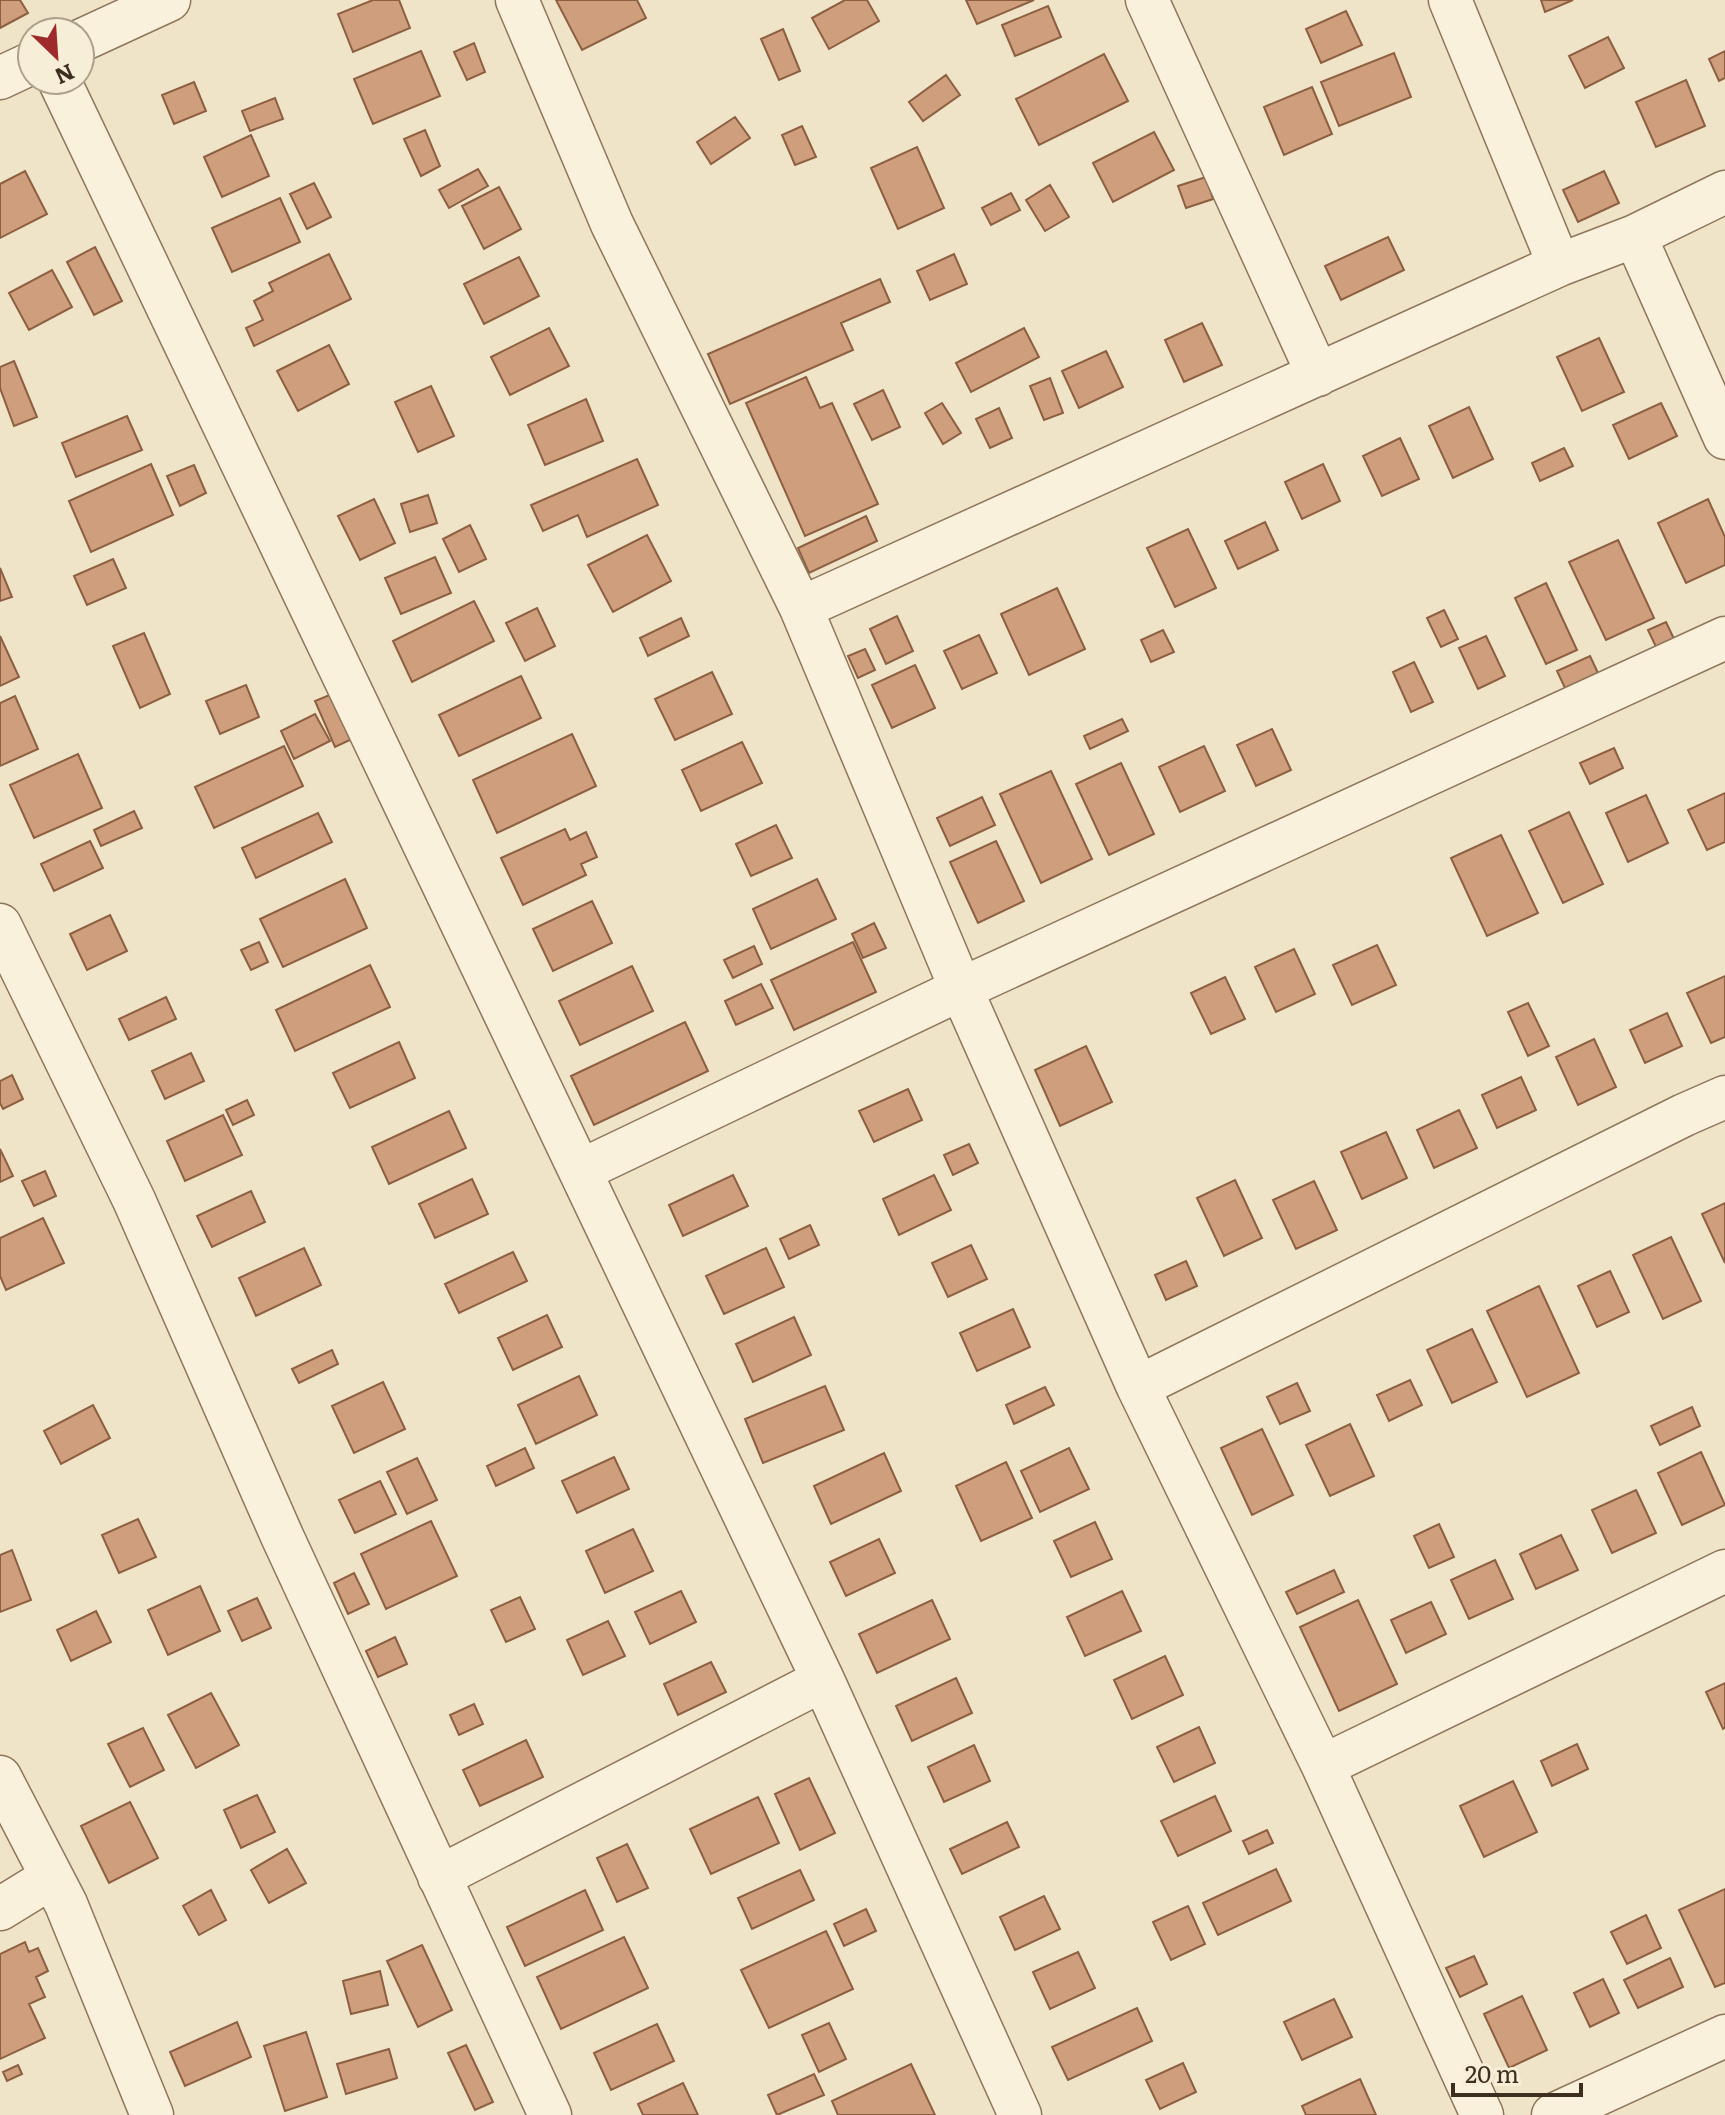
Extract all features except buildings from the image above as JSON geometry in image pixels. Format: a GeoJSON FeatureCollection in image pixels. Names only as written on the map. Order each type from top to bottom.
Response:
{"type":"FeatureCollection","features":[{"type":"Feature","properties":{"kind":"street"},"geometry":{"type":"LineString","coordinates":[[96,34],[169,0]]}},
{"type":"Feature","properties":{"kind":"street"},"geometry":{"type":"LineString","coordinates":[[517,0],[612,224],[801,608],[961,989],[1138,1387],[1323,1766],[1482,2115]]}},
{"type":"Feature","properties":{"kind":"street"},"geometry":{"type":"LineString","coordinates":[[1147,0],[1318,375]]}},
{"type":"Feature","properties":{"kind":"street"},"geometry":{"type":"LineString","coordinates":[[1450,0],[1559,265]]}},
{"type":"Feature","properties":{"kind":"street"},"geometry":{"type":"LineString","coordinates":[[67,96],[823,1680],[1020,2115]]}},
{"type":"Feature","properties":{"kind":"street"},"geometry":{"type":"LineString","coordinates":[[801,608],[1559,265],[1635,236],[1725,192]]}},
{"type":"Feature","properties":{"kind":"street"},"geometry":{"type":"LineString","coordinates":[[1635,236],[1725,438]]}},
{"type":"Feature","properties":{"kind":"street"},"geometry":{"type":"LineString","coordinates":[[580,1171],[961,989],[1725,638]]}},
{"type":"Feature","properties":{"kind":"street"},"geometry":{"type":"LineString","coordinates":[[0,925],[134,1200],[275,1522],[550,2115]]}},
{"type":"Feature","properties":{"kind":"street"},"geometry":{"type":"LineString","coordinates":[[1138,1387],[1725,1097]]}},
{"type":"Feature","properties":{"kind":"street"},"geometry":{"type":"LineString","coordinates":[[1323,1766],[1725,1571]]}},
{"type":"Feature","properties":{"kind":"street"},"geometry":{"type":"LineString","coordinates":[[439,1877],[823,1680]]}},
{"type":"Feature","properties":{"kind":"street"},"geometry":{"type":"LineString","coordinates":[[0,1777],[66,1904],[152,2115]]}},
{"type":"Feature","properties":{"kind":"street"},"geometry":{"type":"LineString","coordinates":[[0,1909],[52,1877]]}},
{"type":"Feature","properties":{"kind":"street"},"geometry":{"type":"LineString","coordinates":[[1553,2115],[1725,2036]]}}]}
